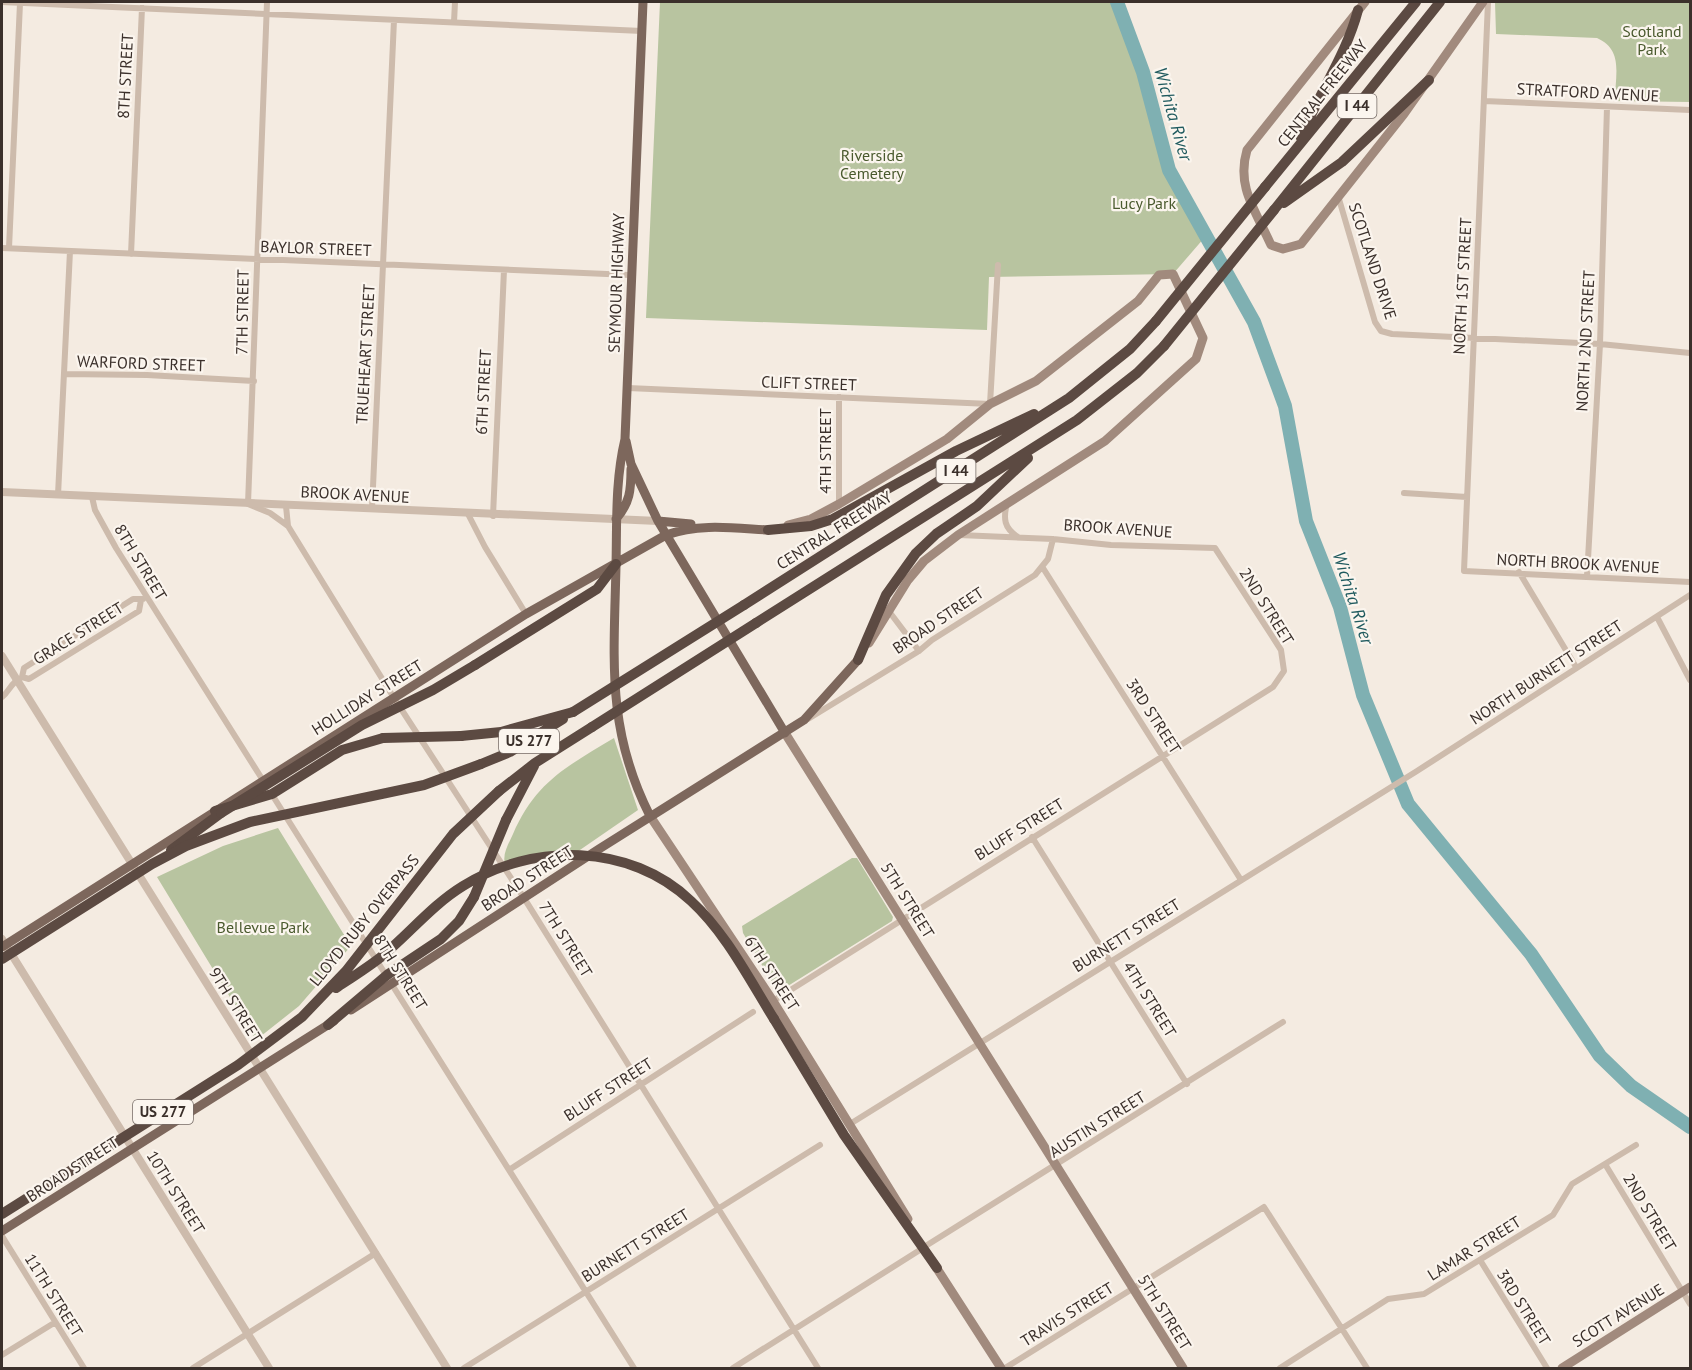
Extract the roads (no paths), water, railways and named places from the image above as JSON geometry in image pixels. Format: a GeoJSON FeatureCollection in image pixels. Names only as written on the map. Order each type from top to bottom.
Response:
{"type":"FeatureCollection","features":[{"type":"Feature","properties":{"kind":"highway","name":"CENTRAL FREEWAY"},"geometry":{"type":"LineString","coordinates":[[152,864],[186,846],[250,822],[424,784],[482,764],[519,746],[1069,398],[1130,349],[1156,321],[1416,2]]}},
{"type":"Feature","properties":{"kind":"highway","name":"I 44"},"geometry":{"type":"LineString","coordinates":[[535,763],[1047,440],[1112,394],[1164,346],[1440,2]]}},
{"type":"Feature","properties":{"kind":"highway"},"geometry":{"type":"LineString","coordinates":[[1296,149],[1316,100],[1350,39],[1361,6]]}},
{"type":"Feature","properties":{"kind":"highway"},"geometry":{"type":"LineString","coordinates":[[1274,210],[1342,162],[1429,80]]}},
{"type":"Feature","properties":{"kind":"highway"},"geometry":{"type":"LineString","coordinates":[[768,530],[811,526],[833,519],[956,451],[1069,398]]}},
{"type":"Feature","properties":{"kind":"highway"},"geometry":{"type":"LineString","coordinates":[[858,660],[886,596],[916,553],[936,534],[977,506],[1047,440]]}},
{"type":"Feature","properties":{"kind":"highway"},"geometry":{"type":"LineString","coordinates":[[152,864],[221,813],[362,724],[433,690],[597,589],[616,564]]}},
{"type":"Feature","properties":{"kind":"highway"},"geometry":{"type":"LineString","coordinates":[[215,811],[272,794],[342,750],[383,738],[461,736],[501,732],[573,712]]}},
{"type":"Feature","properties":{"kind":"highway"},"geometry":{"type":"LineString","coordinates":[[328,1025],[441,939],[459,921],[474,897],[506,820],[535,763]]}},
{"type":"Feature","properties":{"kind":"highway","name":"LLOYD RUBY OVERPASS"},"geometry":{"type":"LineString","coordinates":[[2,1214],[238,1065],[275,1039],[319,1000],[369,942],[453,834],[499,791],[535,763]]}},
{"type":"Feature","properties":{"kind":"highway"},"geometry":{"type":"LineString","coordinates":[[319,1000],[381,957],[442,900],[468,883],[516,862],[535,857],[575,854],[601,857],[643,870],[669,883],[691,900],[712,922],[844,1135],[937,1268]]}},
{"type":"Feature","properties":{"kind":"highway","name":"US 277"},"geometry":{"type":"LineString","coordinates":[[2,959],[152,864]]}},
{"type":"Feature","properties":{"kind":"main road","name":"SEYMOUR HIGHWAY"},"geometry":{"type":"LineString","coordinates":[[616,564],[617,472],[625,439],[628,387],[630,275],[643,2]]}},
{"type":"Feature","properties":{"kind":"main road","name":"CENTRAL FREEWAY"},"geometry":{"type":"LineString","coordinates":[[1361,6],[1247,150],[1242,166],[1243,182],[1271,244],[1283,249],[1301,244],[1339,199],[1429,80],[1483,2]]}},
{"type":"Feature","properties":{"kind":"main road","name":"CENTRAL FREEWAY"},"geometry":{"type":"LineString","coordinates":[[768,530],[811,519],[947,439],[990,404],[1036,381],[1138,301],[1159,275],[1173,274],[1203,338],[1196,359],[1105,441],[958,535],[924,561],[888,610],[858,660]]}},
{"type":"Feature","properties":{"kind":"main road","name":"5TH STREET"},"geometry":{"type":"LineString","coordinates":[[625,439],[631,464],[666,535],[785,733],[1183,1368]]}},
{"type":"Feature","properties":{"kind":"main road"},"geometry":{"type":"LineString","coordinates":[[616,519],[627,506],[631,490],[631,464]]}},
{"type":"Feature","properties":{"kind":"main road","name":"BROOK AVENUE"},"geometry":{"type":"LineString","coordinates":[[658,521],[708,526]]}},
{"type":"Feature","properties":{"kind":"main road","name":"HOLLIDAY STREET"},"geometry":{"type":"LineString","coordinates":[[3,943],[133,866],[263,779],[526,614],[666,535],[682,529],[708,526],[768,530]]}},
{"type":"Feature","properties":{"kind":"main road","name":"6TH STREET"},"geometry":{"type":"LineString","coordinates":[[616,564],[612,662],[615,704],[628,764],[650,816],[773,1001],[850,1124],[923,1248]]}},
{"type":"Feature","properties":{"kind":"main road"},"geometry":{"type":"LineString","coordinates":[[804,720],[858,660]]}},
{"type":"Feature","properties":{"kind":"main road","name":"BROAD STREET"},"geometry":{"type":"LineString","coordinates":[[389,980],[524,898],[804,720]]}},
{"type":"Feature","properties":{"kind":"main road","name":"BROAD STREET"},"geometry":{"type":"LineString","coordinates":[[2,1234],[259,1067],[328,1025]]}},
{"type":"Feature","properties":{"kind":"main road"},"geometry":{"type":"LineString","coordinates":[[937,1268],[1001,1368]]}},
{"type":"Feature","properties":{"kind":"main road","name":"SCOTT AVENUE"},"geometry":{"type":"LineString","coordinates":[[1562,1368],[1687,1289]]}},
{"type":"Feature","properties":{"kind":"street"},"geometry":{"type":"LineString","coordinates":[[2,2],[642,31]]}},
{"type":"Feature","properties":{"kind":"street","name":"7TH STREET"},"geometry":{"type":"LineString","coordinates":[[267,2],[248,504],[270,513],[288,526],[394,698],[524,898],[717,1210],[818,1368]]}},
{"type":"Feature","properties":{"kind":"street"},"geometry":{"type":"LineString","coordinates":[[454,22],[455,2]]}},
{"type":"Feature","properties":{"kind":"street","name":"NORTH 1ST STREET"},"geometry":{"type":"LineString","coordinates":[[1464,571],[1488,2]]}},
{"type":"Feature","properties":{"kind":"street"},"geometry":{"type":"LineString","coordinates":[[5,248],[20,3]]}},
{"type":"Feature","properties":{"kind":"street","name":"8TH STREET"},"geometry":{"type":"LineString","coordinates":[[131,254],[142,8]]}},
{"type":"Feature","properties":{"kind":"street","name":"TRUEHEART STREET"},"geometry":{"type":"LineString","coordinates":[[372,509],[394,20]]}},
{"type":"Feature","properties":{"kind":"street","name":"STRATFORD AVENUE"},"geometry":{"type":"LineString","coordinates":[[1484,101],[1690,110]]}},
{"type":"Feature","properties":{"kind":"street","name":"NORTH 2ND STREET"},"geometry":{"type":"LineString","coordinates":[[1587,577],[1600,344],[1607,107]]}},
{"type":"Feature","properties":{"kind":"street","name":"SCOTLAND DRIVE"},"geometry":{"type":"LineString","coordinates":[[1339,199],[1375,322],[1381,331],[1392,334],[1473,338]]}},
{"type":"Feature","properties":{"kind":"street","name":"BAYLOR STREET"},"geometry":{"type":"LineString","coordinates":[[5,248],[630,275]]}},
{"type":"Feature","properties":{"kind":"street"},"geometry":{"type":"LineString","coordinates":[[58,495],[70,251]]}},
{"type":"Feature","properties":{"kind":"street"},"geometry":{"type":"LineString","coordinates":[[990,404],[998,265]]}},
{"type":"Feature","properties":{"kind":"street","name":"6TH STREET"},"geometry":{"type":"LineString","coordinates":[[493,516],[504,270]]}},
{"type":"Feature","properties":{"kind":"street"},"geometry":{"type":"LineString","coordinates":[[1473,338],[1600,344],[1690,353]]}},
{"type":"Feature","properties":{"kind":"street","name":"WARFORD STREET"},"geometry":{"type":"LineString","coordinates":[[64,374],[147,375],[254,381]]}},
{"type":"Feature","properties":{"kind":"street","name":"CLIFT STREET"},"geometry":{"type":"LineString","coordinates":[[628,387],[990,404]]}},
{"type":"Feature","properties":{"kind":"street","name":"4TH STREET"},"geometry":{"type":"LineString","coordinates":[[839,397],[839,504]]}},
{"type":"Feature","properties":{"kind":"street","name":"BROOK AVENUE"},"geometry":{"type":"LineString","coordinates":[[2,492],[493,516],[658,521]]}},
{"type":"Feature","properties":{"kind":"street"},"geometry":{"type":"LineString","coordinates":[[1404,493],[1467,497]]}},
{"type":"Feature","properties":{"kind":"street","name":"8TH STREET"},"geometry":{"type":"LineString","coordinates":[[92,497],[95,510],[143,599],[263,779],[634,1368]]}},
{"type":"Feature","properties":{"kind":"street"},"geometry":{"type":"LineString","coordinates":[[1008,503],[1004,520],[1008,531],[1019,537]]}},
{"type":"Feature","properties":{"kind":"street","name":"7TH STREET"},"geometry":{"type":"LineString","coordinates":[[286,506],[288,526]]}},
{"type":"Feature","properties":{"kind":"street"},"geometry":{"type":"LineString","coordinates":[[468,514],[485,547],[526,614]]}},
{"type":"Feature","properties":{"kind":"street","name":"BROOK AVENUE"},"geometry":{"type":"LineString","coordinates":[[958,535],[1215,549]]}},
{"type":"Feature","properties":{"kind":"street"},"geometry":{"type":"LineString","coordinates":[[1043,568],[1053,539]]}},
{"type":"Feature","properties":{"kind":"street","name":"2ND STREET"},"geometry":{"type":"LineString","coordinates":[[1215,549],[1281,650],[1285,661],[1280,680]]}},
{"type":"Feature","properties":{"kind":"street","name":"BROAD STREET"},"geometry":{"type":"LineString","coordinates":[[804,720],[919,651],[932,640],[1043,568]]}},
{"type":"Feature","properties":{"kind":"street","name":"3RD STREET"},"geometry":{"type":"LineString","coordinates":[[1043,568],[1241,880]]}},
{"type":"Feature","properties":{"kind":"street","name":"NORTH BROOK AVENUE"},"geometry":{"type":"LineString","coordinates":[[1464,571],[1690,582]]}},
{"type":"Feature","properties":{"kind":"street"},"geometry":{"type":"LineString","coordinates":[[1519,573],[1576,667]]}},
{"type":"Feature","properties":{"kind":"street","name":"NORTH BURNETT STREET"},"geometry":{"type":"LineString","coordinates":[[1417,771],[1690,595]]}},
{"type":"Feature","properties":{"kind":"street","name":"GRACE STREET"},"geometry":{"type":"LineString","coordinates":[[2,697],[5,684],[19,678],[29,679],[139,611],[143,599],[133,599],[66,641],[24,669],[19,678]]}},
{"type":"Feature","properties":{"kind":"street"},"geometry":{"type":"LineString","coordinates":[[888,610],[919,651]]}},
{"type":"Feature","properties":{"kind":"street"},"geometry":{"type":"LineString","coordinates":[[1657,617],[1690,680]]}},
{"type":"Feature","properties":{"kind":"street"},"geometry":{"type":"LineString","coordinates":[[66,641],[74,651]]}},
{"type":"Feature","properties":{"kind":"street","name":"9TH STREET"},"geometry":{"type":"LineString","coordinates":[[2,656],[19,678],[133,866],[447,1368]]}},
{"type":"Feature","properties":{"kind":"street","name":"BLUFF STREET"},"geometry":{"type":"LineString","coordinates":[[773,1001],[1273,687],[1280,680]]}},
{"type":"Feature","properties":{"kind":"street","name":"BURNETT STREET"},"geometry":{"type":"LineString","coordinates":[[850,1124],[1110,960],[1417,771]]}},
{"type":"Feature","properties":{"kind":"street","name":"4TH STREET"},"geometry":{"type":"LineString","coordinates":[[1032,837],[1187,1084]]}},
{"type":"Feature","properties":{"kind":"street","name":"10TH STREET"},"geometry":{"type":"LineString","coordinates":[[3,943],[269,1368]]}},
{"type":"Feature","properties":{"kind":"street","name":"BLUFF STREET"},"geometry":{"type":"LineString","coordinates":[[509,1170],[753,1012]]}},
{"type":"Feature","properties":{"kind":"street","name":"AUSTIN STREET"},"geometry":{"type":"LineString","coordinates":[[733,1368],[1283,1022]]}},
{"type":"Feature","properties":{"kind":"street","name":"BURNETT STREET"},"geometry":{"type":"LineString","coordinates":[[465,1368],[820,1145]]}},
{"type":"Feature","properties":{"kind":"street","name":"LAMAR STREET"},"geometry":{"type":"LineString","coordinates":[[1280,1368],[1388,1299],[1424,1294],[1553,1215],[1572,1184],[1636,1145]]}},
{"type":"Feature","properties":{"kind":"street","name":"2ND STREET"},"geometry":{"type":"LineString","coordinates":[[1605,1164],[1687,1289],[1690,1304]]}},
{"type":"Feature","properties":{"kind":"street","name":"TRAVIS STREET"},"geometry":{"type":"LineString","coordinates":[[1005,1368],[1264,1207],[1342,1329]]}},
{"type":"Feature","properties":{"kind":"street","name":"11TH STREET"},"geometry":{"type":"LineString","coordinates":[[2,1234],[54,1323],[84,1368]]}},
{"type":"Feature","properties":{"kind":"street"},"geometry":{"type":"LineString","coordinates":[[193,1368],[376,1253]]}},
{"type":"Feature","properties":{"kind":"street","name":"3RD STREET"},"geometry":{"type":"LineString","coordinates":[[1480,1260],[1547,1368]]}},
{"type":"Feature","properties":{"kind":"street"},"geometry":{"type":"LineString","coordinates":[[2,1355],[54,1323]]}},
{"type":"Feature","properties":{"kind":"street"},"geometry":{"type":"LineString","coordinates":[[1342,1329],[1367,1368]]}},
{"type":"Feature","properties":{"kind":"waterway","name":"Wichita River"},"geometry":{"type":"LineString","coordinates":[[1117,2],[1143,72],[1169,170],[1254,322],[1285,406],[1306,521],[1340,607],[1363,695],[1408,804],[1531,954],[1600,1056],[1631,1086],[1690,1127]]}},
{"type":"Feature","properties":{"kind":"park label","name":"Scotland Park"},"geometry":{"type":"Point","coordinates":[1652,40]}},
{"type":"Feature","properties":{"kind":"park label","name":"Riverside Cemetery"},"geometry":{"type":"Point","coordinates":[872,164]}},
{"type":"Feature","properties":{"kind":"park label","name":"Lucy Park"},"geometry":{"type":"Point","coordinates":[1144,203]}},
{"type":"Feature","properties":{"kind":"park label","name":"Bellevue Park"},"geometry":{"type":"Point","coordinates":[263,927]}}]}
